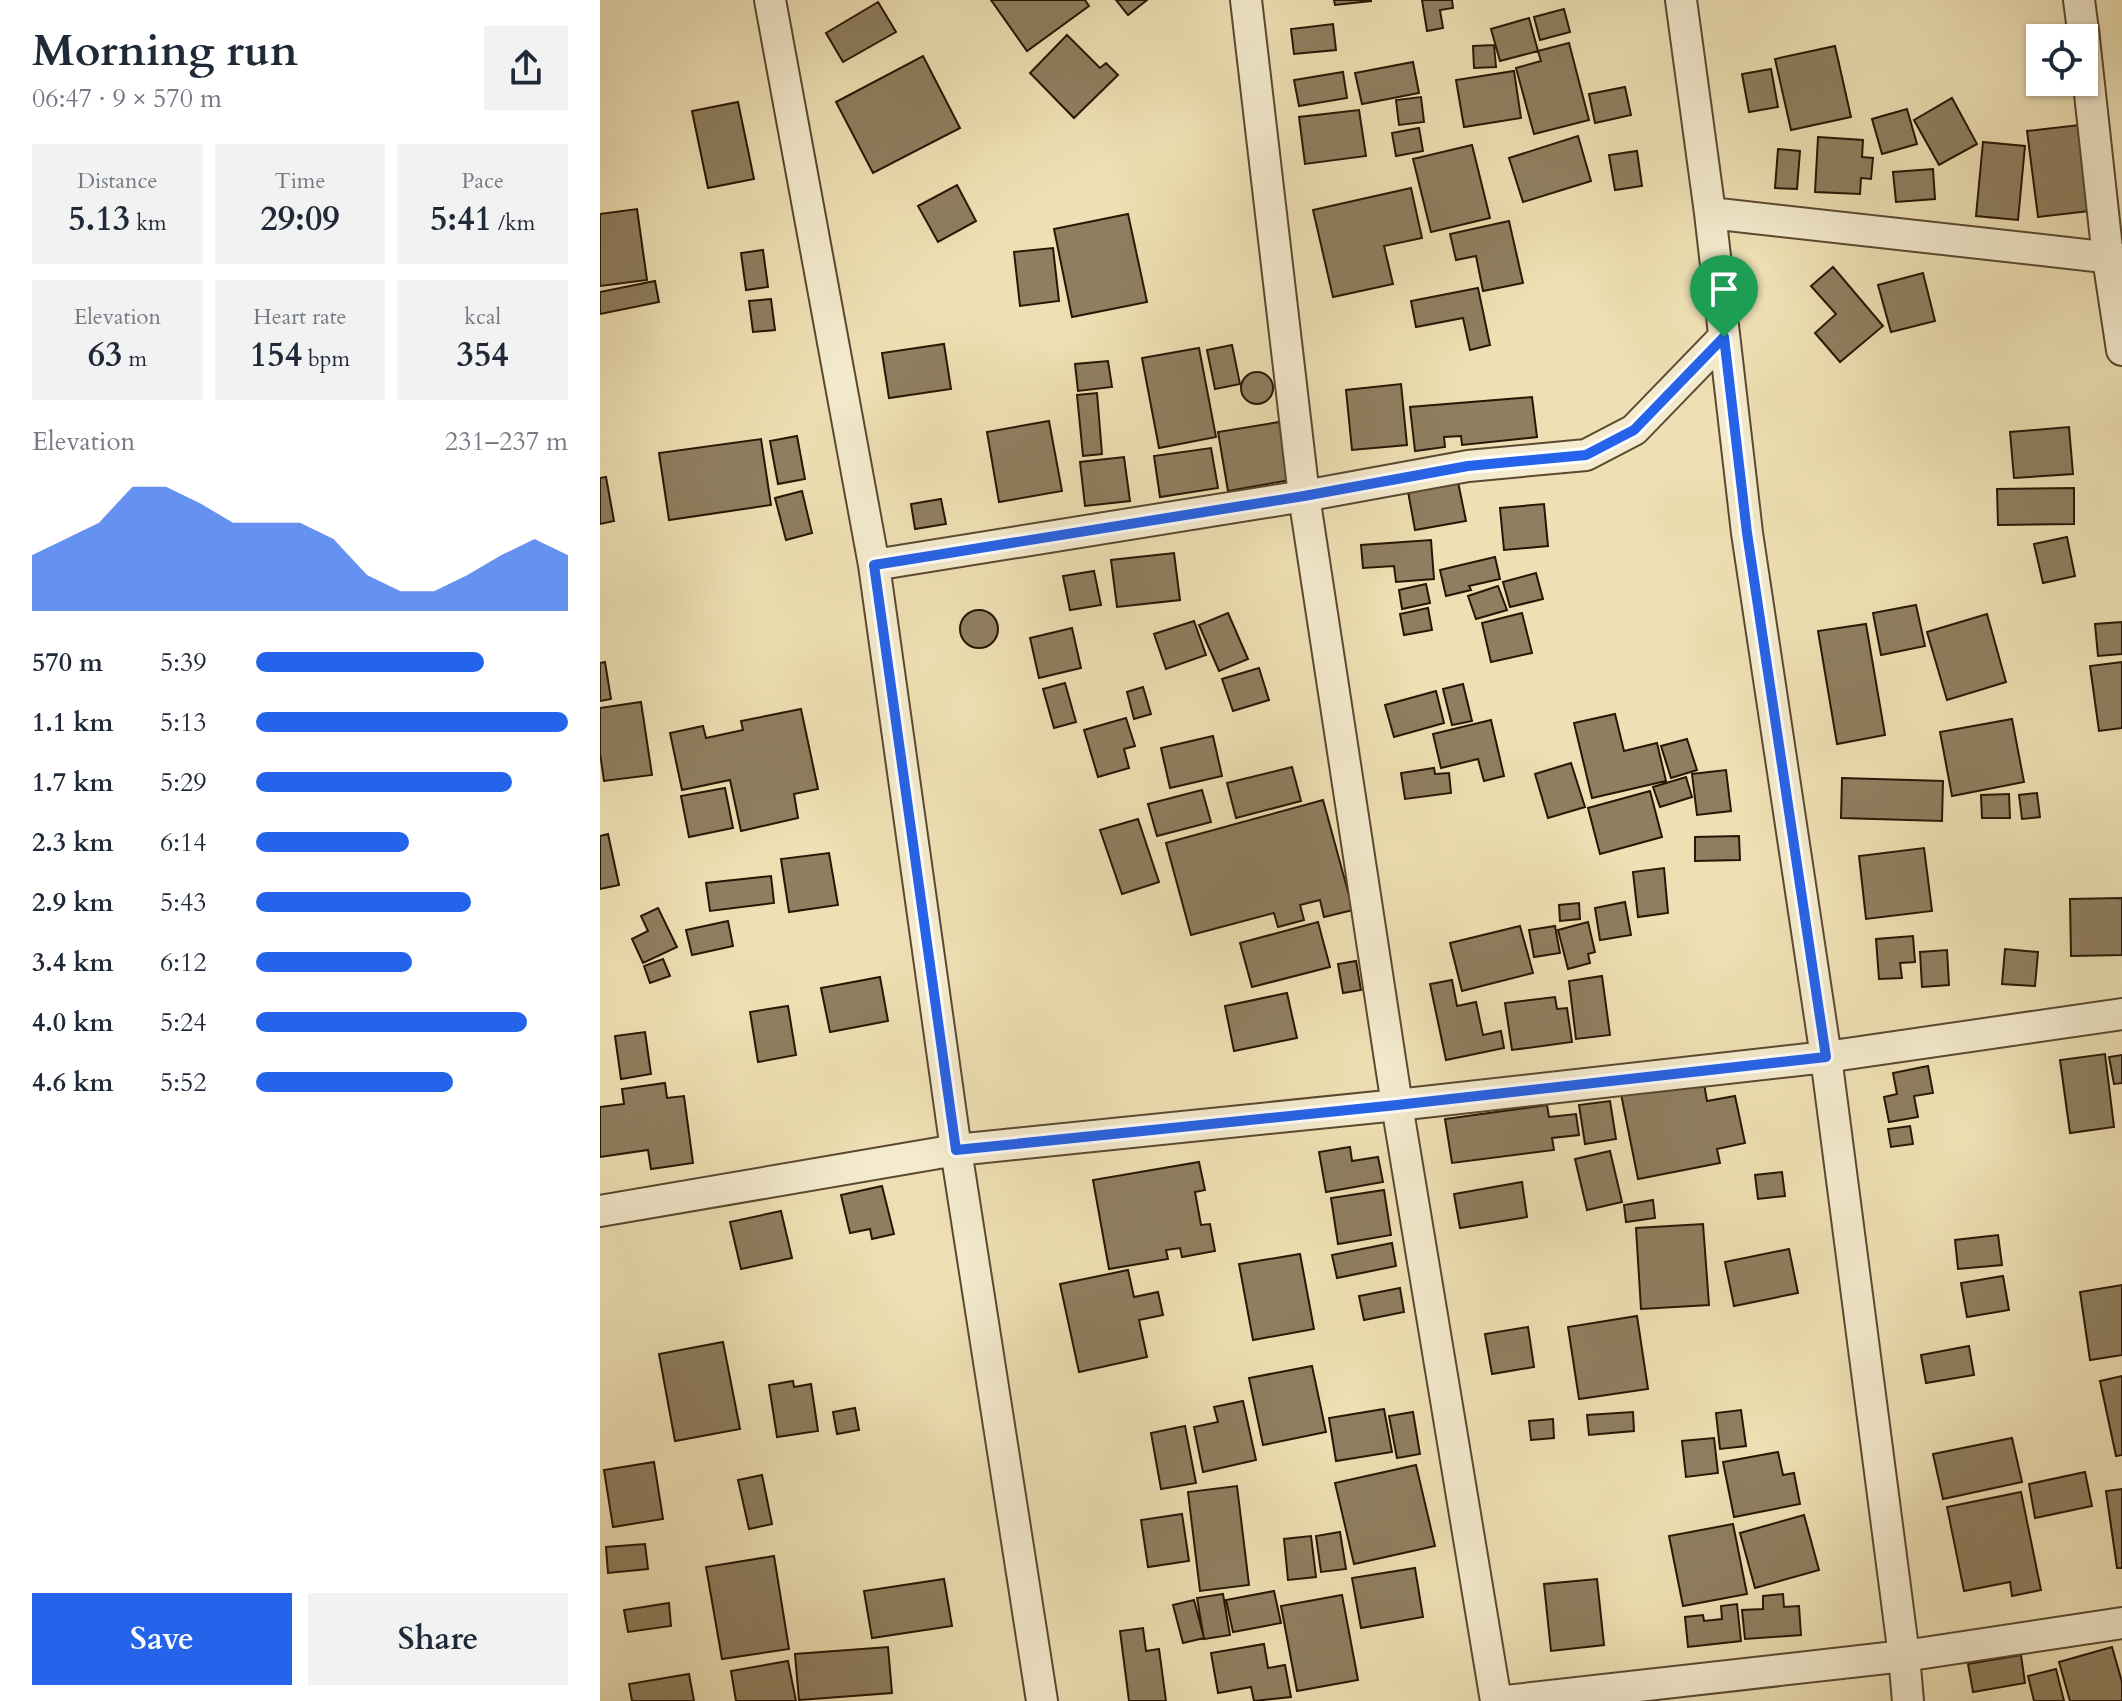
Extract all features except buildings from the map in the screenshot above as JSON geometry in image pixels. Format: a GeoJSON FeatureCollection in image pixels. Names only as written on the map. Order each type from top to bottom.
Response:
{"type":"FeatureCollection","features":[{"type":"Feature","properties":{"kind":"street"},"geometry":{"type":"LineString","coordinates":[[770,0],[874,565],[956,1150],[1042,1701]]}},
{"type":"Feature","properties":{"kind":"street"},"geometry":{"type":"LineString","coordinates":[[1246,0],[1304,496],[1397,1105],[1496,1701]]}},
{"type":"Feature","properties":{"kind":"street"},"geometry":{"type":"LineString","coordinates":[[1681,0],[1710,213],[1747,533],[1826,1057],[1908,1701]]}},
{"type":"Feature","properties":{"kind":"street"},"geometry":{"type":"LineString","coordinates":[[2079,0],[2082,24]]}},
{"type":"Feature","properties":{"kind":"street"},"geometry":{"type":"LineString","coordinates":[[2092,96],[2115,258],[2122,350]]}},
{"type":"Feature","properties":{"kind":"street"},"geometry":{"type":"LineString","coordinates":[[1710,213],[2115,258]]}},
{"type":"Feature","properties":{"kind":"street"},"geometry":{"type":"LineString","coordinates":[[874,565],[1304,496],[1468,466],[1586,455],[1634,430],[1724,337]]}},
{"type":"Feature","properties":{"kind":"street"},"geometry":{"type":"LineString","coordinates":[[600,1211],[956,1150],[1826,1057],[2122,1014]]}},
{"type":"Feature","properties":{"kind":"street"},"geometry":{"type":"LineString","coordinates":[[1506,1701],[1904,1656],[2122,1623]]}},
{"type":"Feature","properties":{"kind":"route"},"geometry":{"type":"LineString","coordinates":[[1724,337],[1747,533],[1826,1057],[956,1150],[874,565],[1304,496],[1468,466],[1586,455],[1634,430],[1724,337]]}}]}
